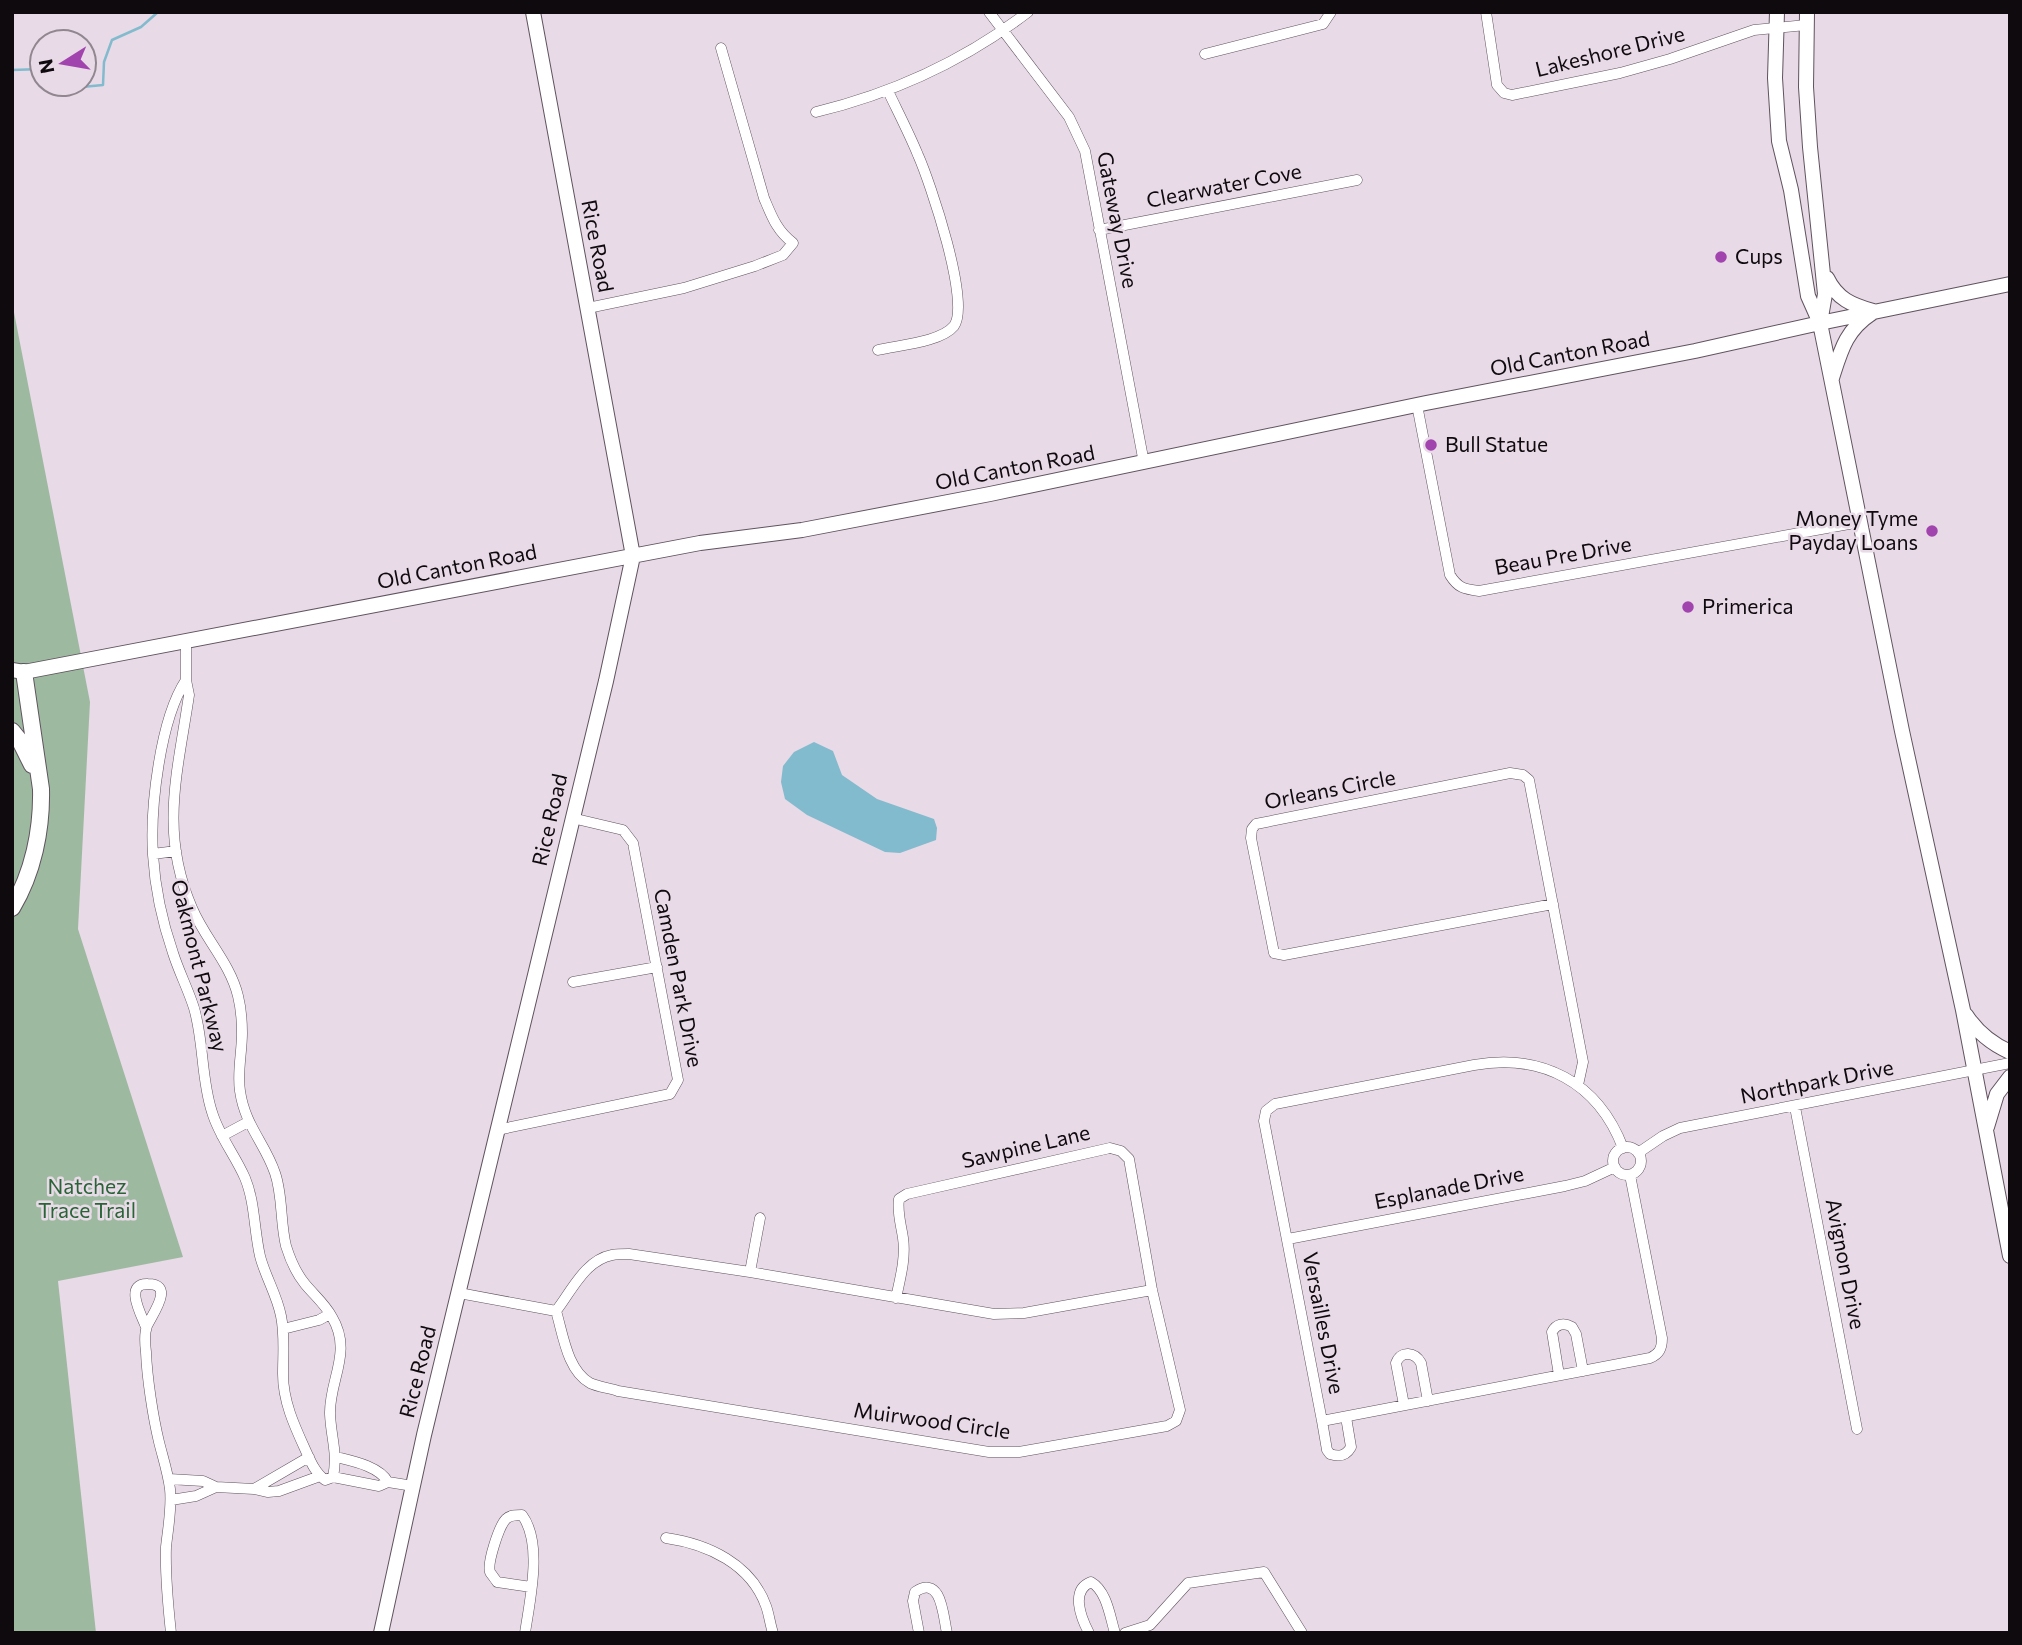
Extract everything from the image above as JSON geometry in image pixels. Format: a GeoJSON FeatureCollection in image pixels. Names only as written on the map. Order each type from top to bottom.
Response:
{"type":"FeatureCollection","features":[{"type":"Feature","properties":{"kind":"main road","name":"Rice Road"},"geometry":{"type":"LineString","coordinates":[[381,1633],[413,1486],[606,681],[633,556],[533,12]]}},
{"type":"Feature","properties":{"kind":"main road"},"geometry":{"type":"LineString","coordinates":[[1806,19],[1806,87],[1810,147],[1825,294],[1820,323]]}},
{"type":"Feature","properties":{"kind":"main road"},"geometry":{"type":"LineString","coordinates":[[1777,20],[1775,86],[1779,141],[1791,190],[1808,296],[1820,323],[1902,731],[1963,1010],[2010,1256]]}},
{"type":"Feature","properties":{"kind":"main road"},"geometry":{"type":"LineString","coordinates":[[1822,268],[1839,296],[1857,307],[1875,312]]}},
{"type":"Feature","properties":{"kind":"main road","name":"Old Canton Road"},"geometry":{"type":"LineString","coordinates":[[16,673],[710,541],[802,530],[878,516],[2010,284]]}},
{"type":"Feature","properties":{"kind":"main road"},"geometry":{"type":"LineString","coordinates":[[1831,382],[1843,344],[1864,319],[1875,312]]}},
{"type":"Feature","properties":{"kind":"main road"},"geometry":{"type":"LineString","coordinates":[[12,908],[21,892],[35,851],[41,789],[16,673]]}},
{"type":"Feature","properties":{"kind":"main road"},"geometry":{"type":"LineString","coordinates":[[12,731],[26,752],[41,789]]}},
{"type":"Feature","properties":{"kind":"main road"},"geometry":{"type":"LineString","coordinates":[[1963,1010],[1974,1027],[1986,1038],[2010,1052]]}},
{"type":"Feature","properties":{"kind":"main road"},"geometry":{"type":"LineString","coordinates":[[1986,1128],[1997,1094],[2010,1077]]}},
{"type":"Feature","properties":{"kind":"street","name":"Gateway Drive"},"geometry":{"type":"LineString","coordinates":[[989,12],[1069,117],[1084,150],[1144,463]]}},
{"type":"Feature","properties":{"kind":"street"},"geometry":{"type":"LineString","coordinates":[[816,112],[888,91],[954,60],[1028,12]]}},
{"type":"Feature","properties":{"kind":"street"},"geometry":{"type":"LineString","coordinates":[[1205,54],[1323,24],[1331,12]]}},
{"type":"Feature","properties":{"kind":"street","name":"Lakeshore Drive"},"geometry":{"type":"LineString","coordinates":[[1486,12],[1497,85],[1504,93],[1513,95],[1620,73],[1670,59],[1777,20],[1806,19]]}},
{"type":"Feature","properties":{"kind":"street"},"geometry":{"type":"LineString","coordinates":[[588,308],[684,288],[755,267],[783,255],[793,243],[778,228],[764,198],[721,48]]}},
{"type":"Feature","properties":{"kind":"street"},"geometry":{"type":"LineString","coordinates":[[878,349],[944,336],[956,323],[959,303],[945,235],[919,157],[888,91]]}},
{"type":"Feature","properties":{"kind":"street","name":"Clearwater Cove"},"geometry":{"type":"LineString","coordinates":[[1099,230],[1357,180]]}},
{"type":"Feature","properties":{"kind":"street","name":"Beau Pre Drive"},"geometry":{"type":"LineString","coordinates":[[1418,405],[1450,575],[1456,586],[1465,590],[1479,591],[1860,522]]}},
{"type":"Feature","properties":{"kind":"street","name":"Oakmont Parkway"},"geometry":{"type":"LineString","coordinates":[[186,640],[189,695],[175,779],[173,821],[180,874],[200,925],[221,957],[235,987],[242,1034],[239,1068],[242,1104],[248,1122],[276,1174],[283,1230],[291,1259],[305,1284],[330,1314],[338,1332],[341,1346],[340,1369],[331,1398],[330,1415],[336,1457],[333,1477]]}},
{"type":"Feature","properties":{"kind":"street","name":"Oakmont Parkway"},"geometry":{"type":"LineString","coordinates":[[187,680],[178,693],[157,776],[152,830],[160,907],[174,956],[193,1005],[201,1038],[208,1095],[216,1124],[244,1176],[260,1258],[277,1299],[285,1349],[283,1375],[286,1404],[320,1476]]}},
{"type":"Feature","properties":{"kind":"street","name":"Orleans Circle"},"geometry":{"type":"LineString","coordinates":[[1553,904],[1284,955],[1274,953],[1251,838],[1252,829],[1256,824],[1510,773],[1523,775],[1529,780],[1553,904],[1583,1062],[1578,1085]]}},
{"type":"Feature","properties":{"kind":"street"},"geometry":{"type":"LineString","coordinates":[[157,776],[175,779]]}},
{"type":"Feature","properties":{"kind":"street","name":"Camden Park Drive"},"geometry":{"type":"LineString","coordinates":[[497,1130],[670,1094],[678,1080],[633,843],[622,830],[572,818]]}},
{"type":"Feature","properties":{"kind":"street"},"geometry":{"type":"LineString","coordinates":[[153,854],[176,851]]}},
{"type":"Feature","properties":{"kind":"street"},"geometry":{"type":"LineString","coordinates":[[573,982],[657,967]]}},
{"type":"Feature","properties":{"kind":"street","name":"Versailles Drive"},"geometry":{"type":"LineString","coordinates":[[1623,1148],[1597,1102],[1578,1085],[1548,1068],[1505,1061],[1275,1104],[1266,1111],[1264,1121],[1322,1421],[1656,1356],[1662,1347],[1630,1175]]}},
{"type":"Feature","properties":{"kind":"street","name":"Northpark Drive"},"geometry":{"type":"LineString","coordinates":[[1638,1153],[1662,1136],[1681,1128],[2010,1063]]}},
{"type":"Feature","properties":{"kind":"street","name":"Avignon Drive"},"geometry":{"type":"LineString","coordinates":[[1795,1107],[1857,1429]]}},
{"type":"Feature","properties":{"kind":"street"},"geometry":{"type":"LineString","coordinates":[[222,1136],[248,1122]]}},
{"type":"Feature","properties":{"kind":"street","name":"Sawpine Lane"},"geometry":{"type":"LineString","coordinates":[[896,1298],[903,1263],[899,1199],[907,1194],[1110,1148],[1121,1151],[1129,1159],[1152,1290]]}},
{"type":"Feature","properties":{"kind":"street"},"geometry":{"type":"LineString","coordinates":[[1623,1148],[1631,1148],[1638,1153],[1641,1160],[1639,1167],[1630,1175],[1620,1173],[1615,1167],[1615,1156],[1623,1148]]}},
{"type":"Feature","properties":{"kind":"street","name":"Esplanade Drive"},"geometry":{"type":"LineString","coordinates":[[1288,1239],[1565,1186],[1585,1181],[1615,1167]]}},
{"type":"Feature","properties":{"kind":"street"},"geometry":{"type":"LineString","coordinates":[[750,1272],[760,1217]]}},
{"type":"Feature","properties":{"kind":"street"},"geometry":{"type":"LineString","coordinates":[[459,1293],[556,1311],[586,1269],[611,1255],[629,1254],[994,1314],[1024,1313],[1152,1290]]}},
{"type":"Feature","properties":{"kind":"street","name":"Muirwood Circle"},"geometry":{"type":"LineString","coordinates":[[556,1311],[576,1369],[589,1382],[618,1391],[989,1452],[1019,1452],[1167,1426],[1176,1421],[1180,1410],[1152,1290]]}},
{"type":"Feature","properties":{"kind":"street"},"geometry":{"type":"LineString","coordinates":[[283,1329],[319,1320],[330,1314]]}},
{"type":"Feature","properties":{"kind":"street"},"geometry":{"type":"LineString","coordinates":[[1559,1376],[1552,1332],[1562,1324],[1572,1327],[1576,1334],[1583,1371]]}},
{"type":"Feature","properties":{"kind":"street"},"geometry":{"type":"LineString","coordinates":[[146,1327],[146,1361],[171,1500],[166,1550],[171,1633]]}},
{"type":"Feature","properties":{"kind":"street"},"geometry":{"type":"LineString","coordinates":[[1404,1405],[1396,1363],[1404,1354],[1414,1355],[1421,1363],[1428,1401]]}},
{"type":"Feature","properties":{"kind":"street"},"geometry":{"type":"LineString","coordinates":[[1322,1421],[1327,1450],[1330,1454],[1341,1456],[1348,1452],[1350,1447],[1346,1417]]}},
{"type":"Feature","properties":{"kind":"street"},"geometry":{"type":"LineString","coordinates":[[254,1489],[309,1457]]}},
{"type":"Feature","properties":{"kind":"street"},"geometry":{"type":"LineString","coordinates":[[336,1457],[384,1474],[388,1482]]}},
{"type":"Feature","properties":{"kind":"street"},"geometry":{"type":"LineString","coordinates":[[169,1479],[203,1481],[216,1487],[268,1492],[279,1491],[320,1476],[325,1480],[333,1477],[379,1486],[388,1482],[413,1486]]}},
{"type":"Feature","properties":{"kind":"street"},"geometry":{"type":"LineString","coordinates":[[171,1500],[196,1496],[216,1487]]}},
{"type":"Feature","properties":{"kind":"street"},"geometry":{"type":"LineString","coordinates":[[525,1633],[531,1587],[533,1545],[528,1523],[522,1515],[514,1515],[506,1518],[502,1525],[489,1561],[490,1573],[497,1582],[531,1587]]}},
{"type":"Feature","properties":{"kind":"street"},"geometry":{"type":"LineString","coordinates":[[666,1538],[691,1542],[725,1557],[750,1577],[766,1605],[772,1633]]}},
{"type":"Feature","properties":{"kind":"street"},"geometry":{"type":"LineString","coordinates":[[1125,1633],[1150,1625],[1188,1583],[1264,1572],[1302,1633]]}},
{"type":"Feature","properties":{"kind":"street"},"geometry":{"type":"LineString","coordinates":[[1089,1633],[1079,1598],[1086,1583],[1091,1582],[1103,1595],[1115,1633]]}},
{"type":"Feature","properties":{"kind":"street"},"geometry":{"type":"LineString","coordinates":[[919,1633],[913,1601],[915,1592],[926,1587],[932,1588],[938,1595],[947,1633]]}},
{"type":"Feature","properties":{"kind":"green space","name":"Natchez Trace Trail"},"geometry":{"type":"Polygon","coordinates":[[[12,302],[90,702],[78,929],[183,1257],[58,1281],[96,1633],[12,1633],[12,302]]]}},
{"type":"Feature","properties":{"kind":"water"},"geometry":{"type":"Polygon","coordinates":[[[814,742],[833,751],[842,775],[877,799],[934,819],[937,828],[936,840],[900,853],[885,852],[807,815],[785,799],[781,782],[783,766],[794,752],[814,742]]]}},
{"type":"Feature","properties":{"kind":"waterway"},"geometry":{"type":"LineString","coordinates":[[98,85],[103,85],[104,62],[112,40],[141,27],[158,12]]}},
{"type":"Feature","properties":{"kind":"waterway"},"geometry":{"type":"LineString","coordinates":[[12,70],[28,69]]}},
{"type":"Feature","properties":{"kind":"place","name":"Cups"},"geometry":{"type":"Point","coordinates":[1721,257]}},
{"type":"Feature","properties":{"kind":"place","name":"Bull Statue"},"geometry":{"type":"Point","coordinates":[1431,445]}},
{"type":"Feature","properties":{"kind":"place","name":"Money Tyme Payday Loans"},"geometry":{"type":"Point","coordinates":[1932,531]}},
{"type":"Feature","properties":{"kind":"place","name":"Primerica"},"geometry":{"type":"Point","coordinates":[1688,607]}}]}
